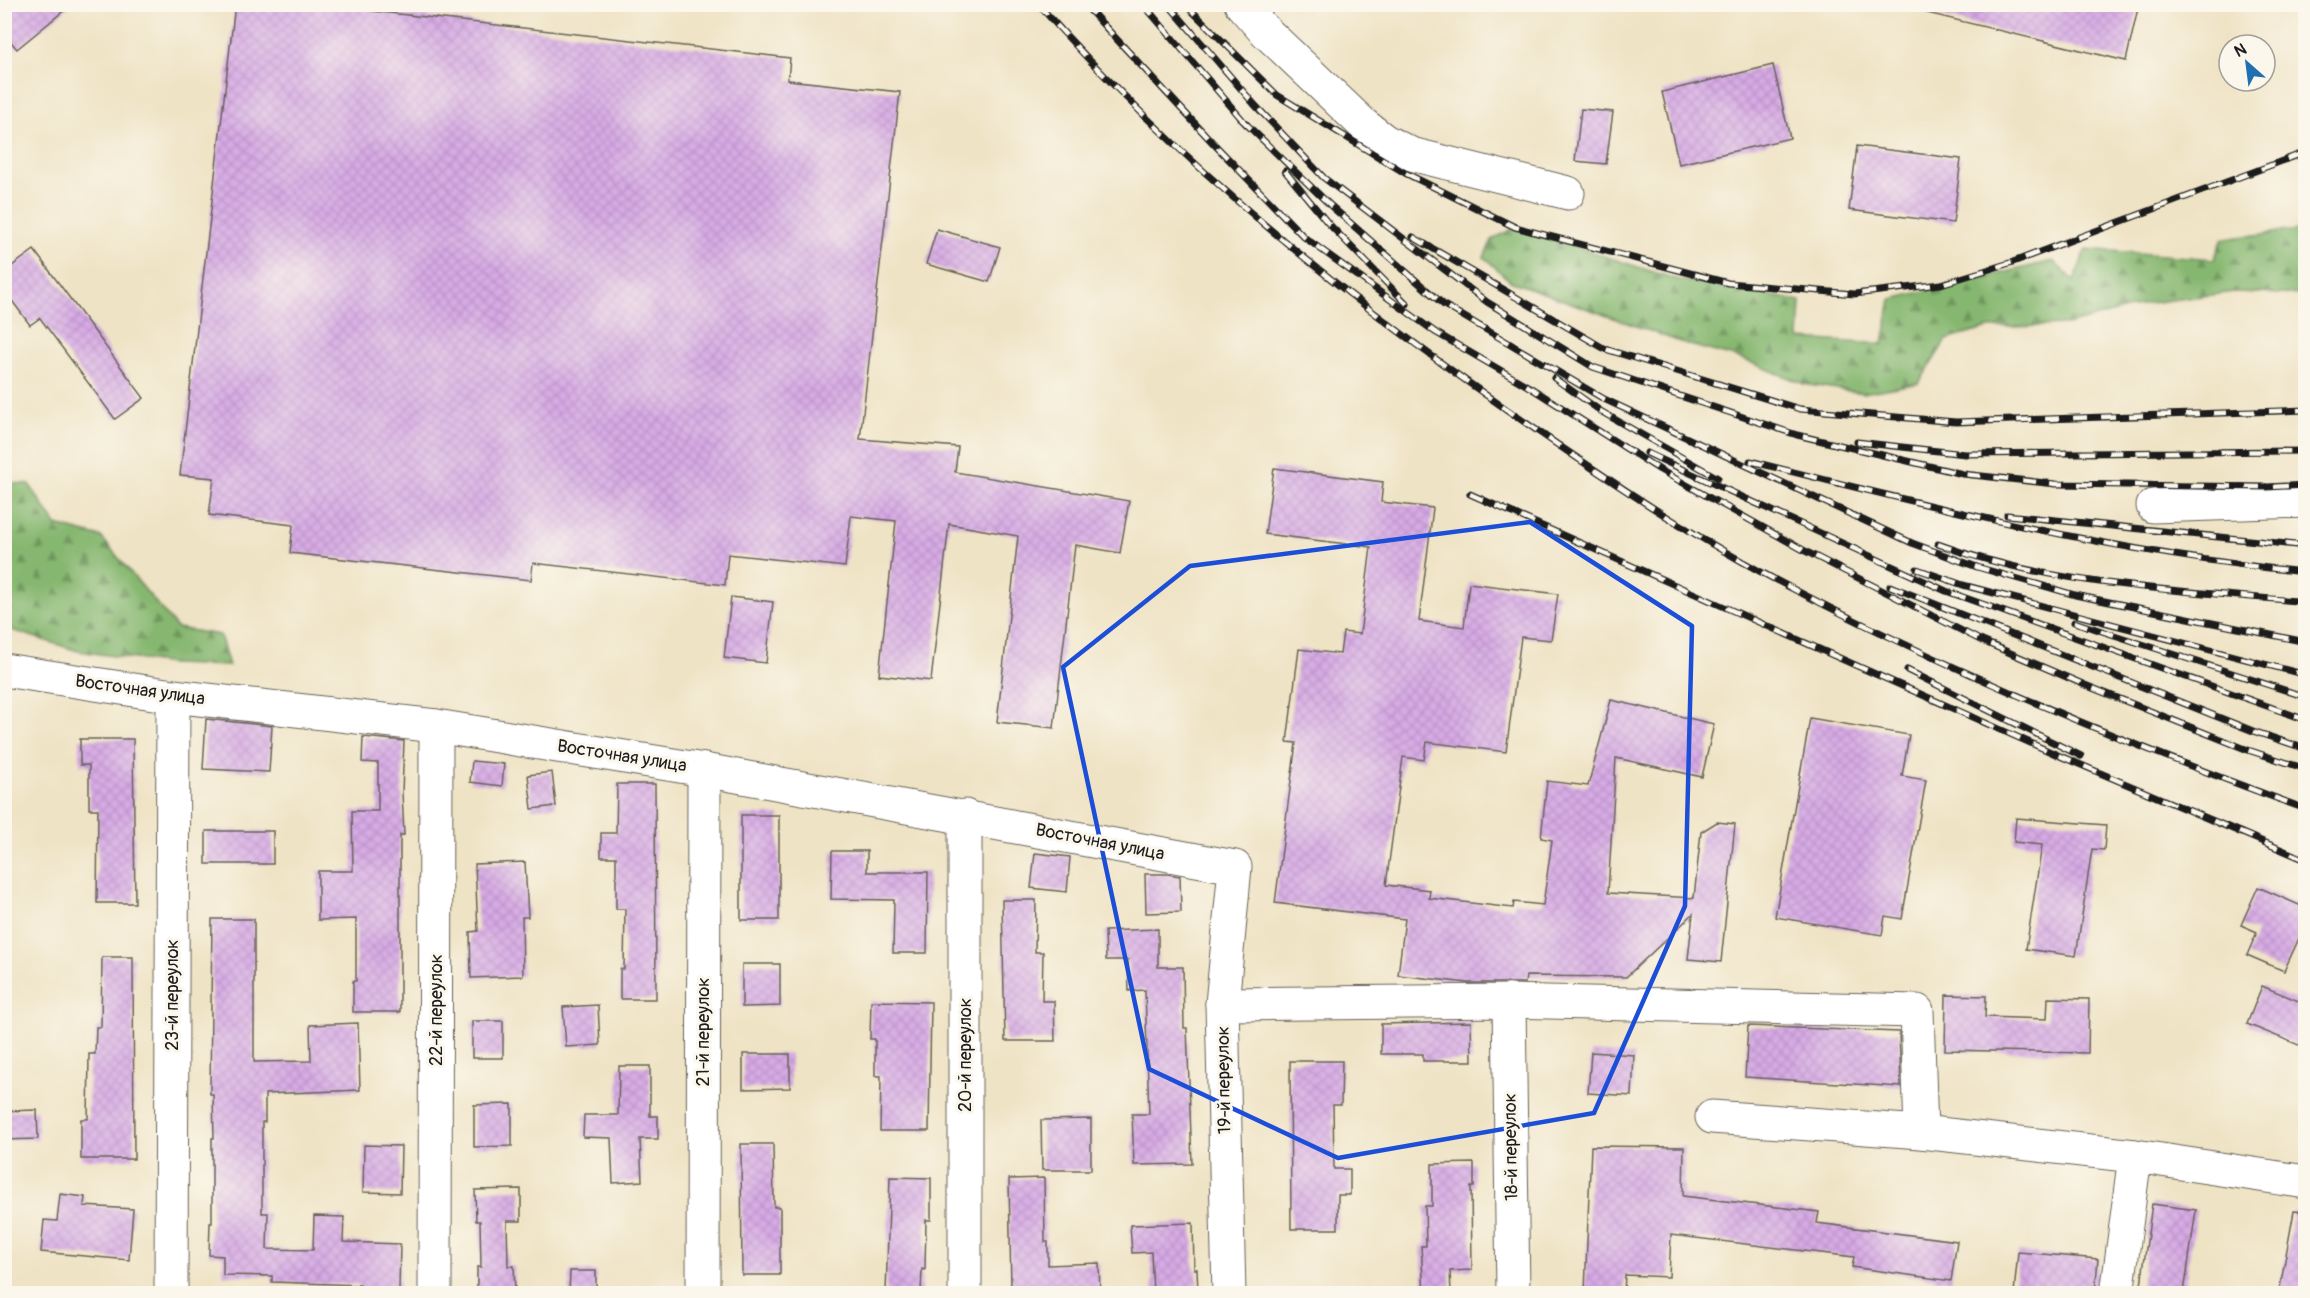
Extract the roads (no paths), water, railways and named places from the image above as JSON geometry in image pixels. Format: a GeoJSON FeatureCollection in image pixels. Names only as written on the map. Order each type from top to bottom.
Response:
{"type":"FeatureCollection","features":[{"type":"Feature","properties":{"kind":"street"},"geometry":{"type":"LineString","coordinates":[[1241,4],[1263,29],[1364,125],[1384,141],[1411,154],[1568,193]]}},
{"type":"Feature","properties":{"kind":"street"},"geometry":{"type":"LineString","coordinates":[[2153,506],[2306,501]]}},
{"type":"Feature","properties":{"kind":"street","name":"Восточная улица"},"geometry":{"type":"LineString","coordinates":[[4,670],[173,696],[436,726],[965,816],[1235,867]]}},
{"type":"Feature","properties":{"kind":"street","name":"23-й переулок"},"geometry":{"type":"LineString","coordinates":[[171,1293],[173,696]]}},
{"type":"Feature","properties":{"kind":"street","name":"22-й переулок"},"geometry":{"type":"LineString","coordinates":[[435,1293],[436,726]]}},
{"type":"Feature","properties":{"kind":"street","name":"21-й переулок"},"geometry":{"type":"LineString","coordinates":[[703,1293],[704,770]]}},
{"type":"Feature","properties":{"kind":"street","name":"20-й переулок"},"geometry":{"type":"LineString","coordinates":[[965,816],[965,1293]]}},
{"type":"Feature","properties":{"kind":"street","name":"19-й переулок"},"geometry":{"type":"LineString","coordinates":[[1229,1293],[1222,1004],[1235,867]]}},
{"type":"Feature","properties":{"kind":"street"},"geometry":{"type":"LineString","coordinates":[[1222,1004],[1509,1001],[1917,1011],[1921,1132]]}},
{"type":"Feature","properties":{"kind":"street","name":"18-й переулок"},"geometry":{"type":"LineString","coordinates":[[1509,1001],[1513,1293]]}},
{"type":"Feature","properties":{"kind":"street"},"geometry":{"type":"LineString","coordinates":[[1712,1117],[1921,1132],[2135,1156],[2306,1182]]}},
{"type":"Feature","properties":{"kind":"street"},"geometry":{"type":"LineString","coordinates":[[2118,1293],[2135,1156]]}},
{"type":"Feature","properties":{"kind":"railway"},"geometry":{"type":"LineString","coordinates":[[1038,4],[1147,119],[1205,173],[1326,275],[1452,370],[1656,510],[1764,574],[1862,624],[1987,682],[2114,736],[2306,809]]}},
{"type":"Feature","properties":{"kind":"railway"},"geometry":{"type":"LineString","coordinates":[[1084,4],[1304,237],[1435,332],[1531,388],[1660,470],[1807,552],[1980,640],[2248,750],[2306,769]]}},
{"type":"Feature","properties":{"kind":"railway"},"geometry":{"type":"LineString","coordinates":[[1143,4],[1247,125]]}},
{"type":"Feature","properties":{"kind":"railway"},"geometry":{"type":"LineString","coordinates":[[1168,4],[1254,104],[1324,178],[1487,302],[1593,367],[1797,435],[1963,474],[2056,484],[2267,487],[2306,485]]}},
{"type":"Feature","properties":{"kind":"railway"},"geometry":{"type":"LineString","coordinates":[[1185,4],[1277,95],[1405,173],[1515,227],[1728,283],[1854,294],[1941,284],[2013,262],[2306,152]]}},
{"type":"Feature","properties":{"kind":"railway"},"geometry":{"type":"LineString","coordinates":[[1241,119],[1331,206],[1444,305],[1604,399],[1912,543],[1977,567],[2075,595],[2306,642]]}},
{"type":"Feature","properties":{"kind":"railway"},"geometry":{"type":"LineString","coordinates":[[1285,171],[1327,222],[1407,304]]}},
{"type":"Feature","properties":{"kind":"railway"},"geometry":{"type":"LineString","coordinates":[[1413,237],[1605,349],[1800,409],[1956,422],[2306,410]]}},
{"type":"Feature","properties":{"kind":"railway"},"geometry":{"type":"LineString","coordinates":[[1554,378],[1602,412],[1718,478]]}},
{"type":"Feature","properties":{"kind":"railway"},"geometry":{"type":"LineString","coordinates":[[1857,442],[1965,454],[2306,451]]}},
{"type":"Feature","properties":{"kind":"railway"},"geometry":{"type":"LineString","coordinates":[[1647,453],[1946,591],[2306,720]]}},
{"type":"Feature","properties":{"kind":"railway"},"geometry":{"type":"LineString","coordinates":[[1750,461],[1957,512],[2095,541],[2165,554],[2306,572]]}},
{"type":"Feature","properties":{"kind":"railway"},"geometry":{"type":"LineString","coordinates":[[1470,494],[2060,756],[2306,860]]}},
{"type":"Feature","properties":{"kind":"railway"},"geometry":{"type":"LineString","coordinates":[[2007,515],[2306,546]]}},
{"type":"Feature","properties":{"kind":"railway"},"geometry":{"type":"LineString","coordinates":[[1938,544],[2027,570],[2073,578],[2166,590],[2306,602]]}},
{"type":"Feature","properties":{"kind":"railway"},"geometry":{"type":"LineString","coordinates":[[1917,569],[1963,585],[2306,675]]}},
{"type":"Feature","properties":{"kind":"railway"},"geometry":{"type":"LineString","coordinates":[[1890,586],[2253,731],[2306,749]]}},
{"type":"Feature","properties":{"kind":"railway"},"geometry":{"type":"LineString","coordinates":[[2074,622],[2306,697]]}},
{"type":"Feature","properties":{"kind":"railway"},"geometry":{"type":"LineString","coordinates":[[1907,670],[2081,756]]}}]}
